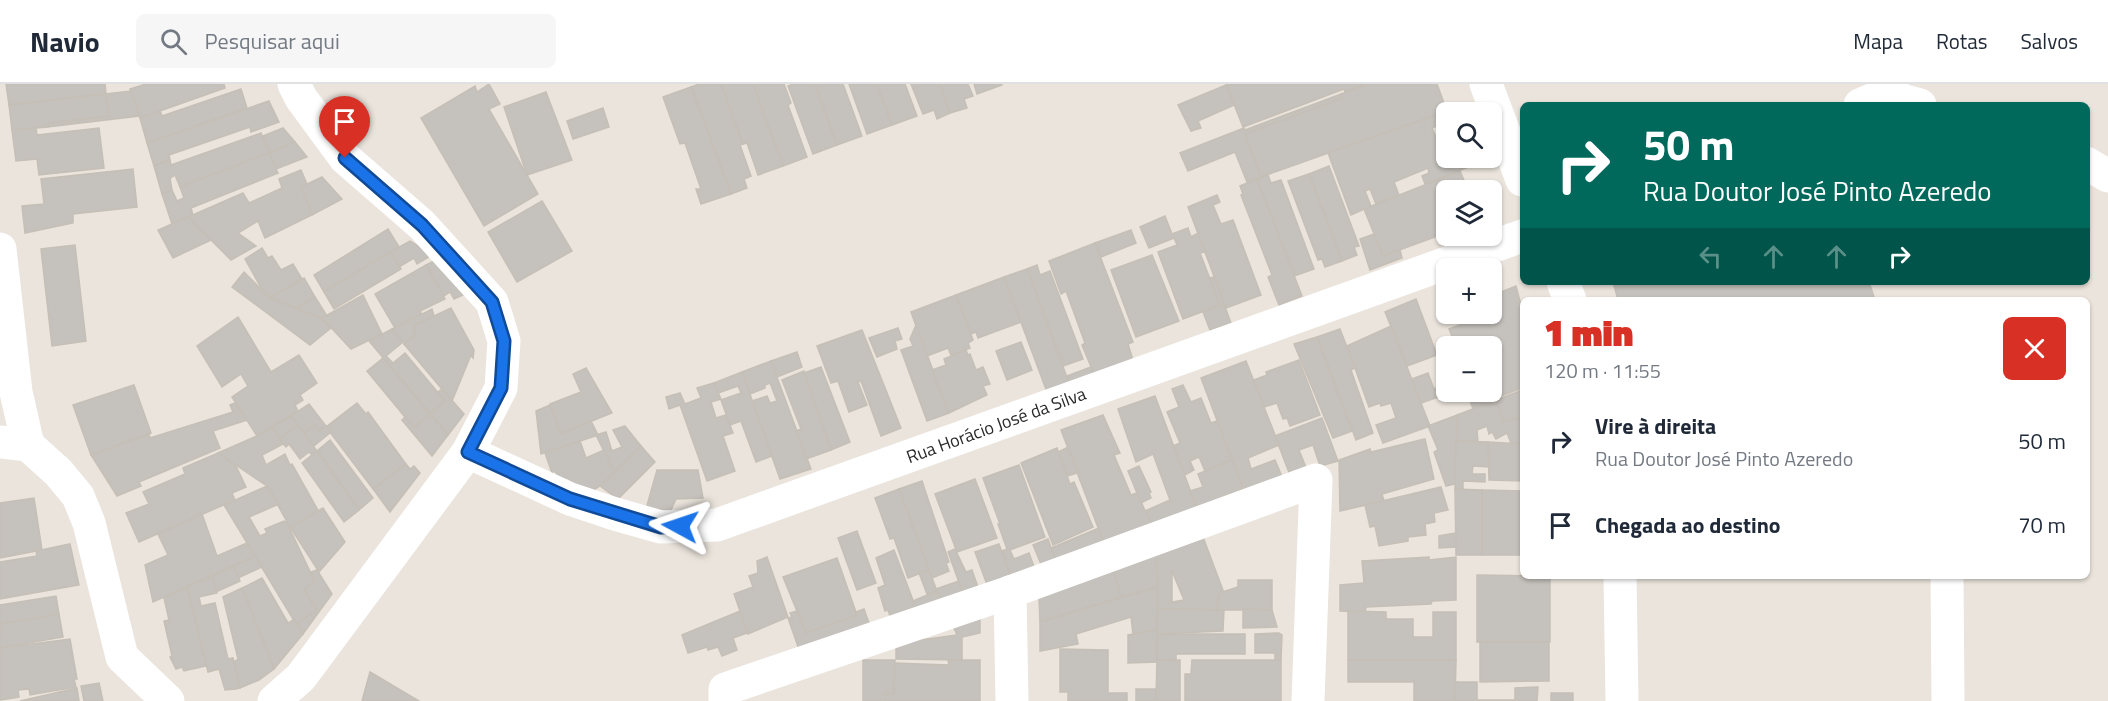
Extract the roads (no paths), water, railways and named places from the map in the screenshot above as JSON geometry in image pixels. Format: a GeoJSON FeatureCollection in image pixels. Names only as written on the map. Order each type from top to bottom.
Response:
{"type":"FeatureCollection","features":[{"type":"Feature","properties":{"kind":"street"},"geometry":{"type":"LineString","coordinates":[[274,701],[301,677],[468,452],[501,388],[504,341],[492,302],[422,225],[345,158],[301,98],[294,84]]}},
{"type":"Feature","properties":{"kind":"street"},"geometry":{"type":"LineString","coordinates":[[1486,84],[1520,175]]}},
{"type":"Feature","properties":{"kind":"street"},"geometry":{"type":"LineString","coordinates":[[1878,95],[1907,102]]}},
{"type":"Feature","properties":{"kind":"street"},"geometry":{"type":"LineString","coordinates":[[2090,165],[2108,176]]}},
{"type":"Feature","properties":{"kind":"street","name":"Rua Horácio José da Silva"},"geometry":{"type":"LineString","coordinates":[[468,452],[570,499],[661,527],[717,525],[1520,237]]}},
{"type":"Feature","properties":{"kind":"street"},"geometry":{"type":"LineString","coordinates":[[0,249],[16,392],[14,443],[58,472],[78,496],[89,523],[134,701]]}},
{"type":"Feature","properties":{"kind":"street"},"geometry":{"type":"LineString","coordinates":[[725,695],[1316,480],[1308,701]]}},
{"type":"Feature","properties":{"kind":"street"},"geometry":{"type":"LineString","coordinates":[[1620,579],[1622,701]]}},
{"type":"Feature","properties":{"kind":"street"},"geometry":{"type":"LineString","coordinates":[[1947,579],[1948,701]]}},
{"type":"Feature","properties":{"kind":"street"},"geometry":{"type":"LineString","coordinates":[[1010,592],[1012,701]]}},
{"type":"Feature","properties":{"kind":"street"},"geometry":{"type":"LineString","coordinates":[[122,657],[168,701]]}}]}
